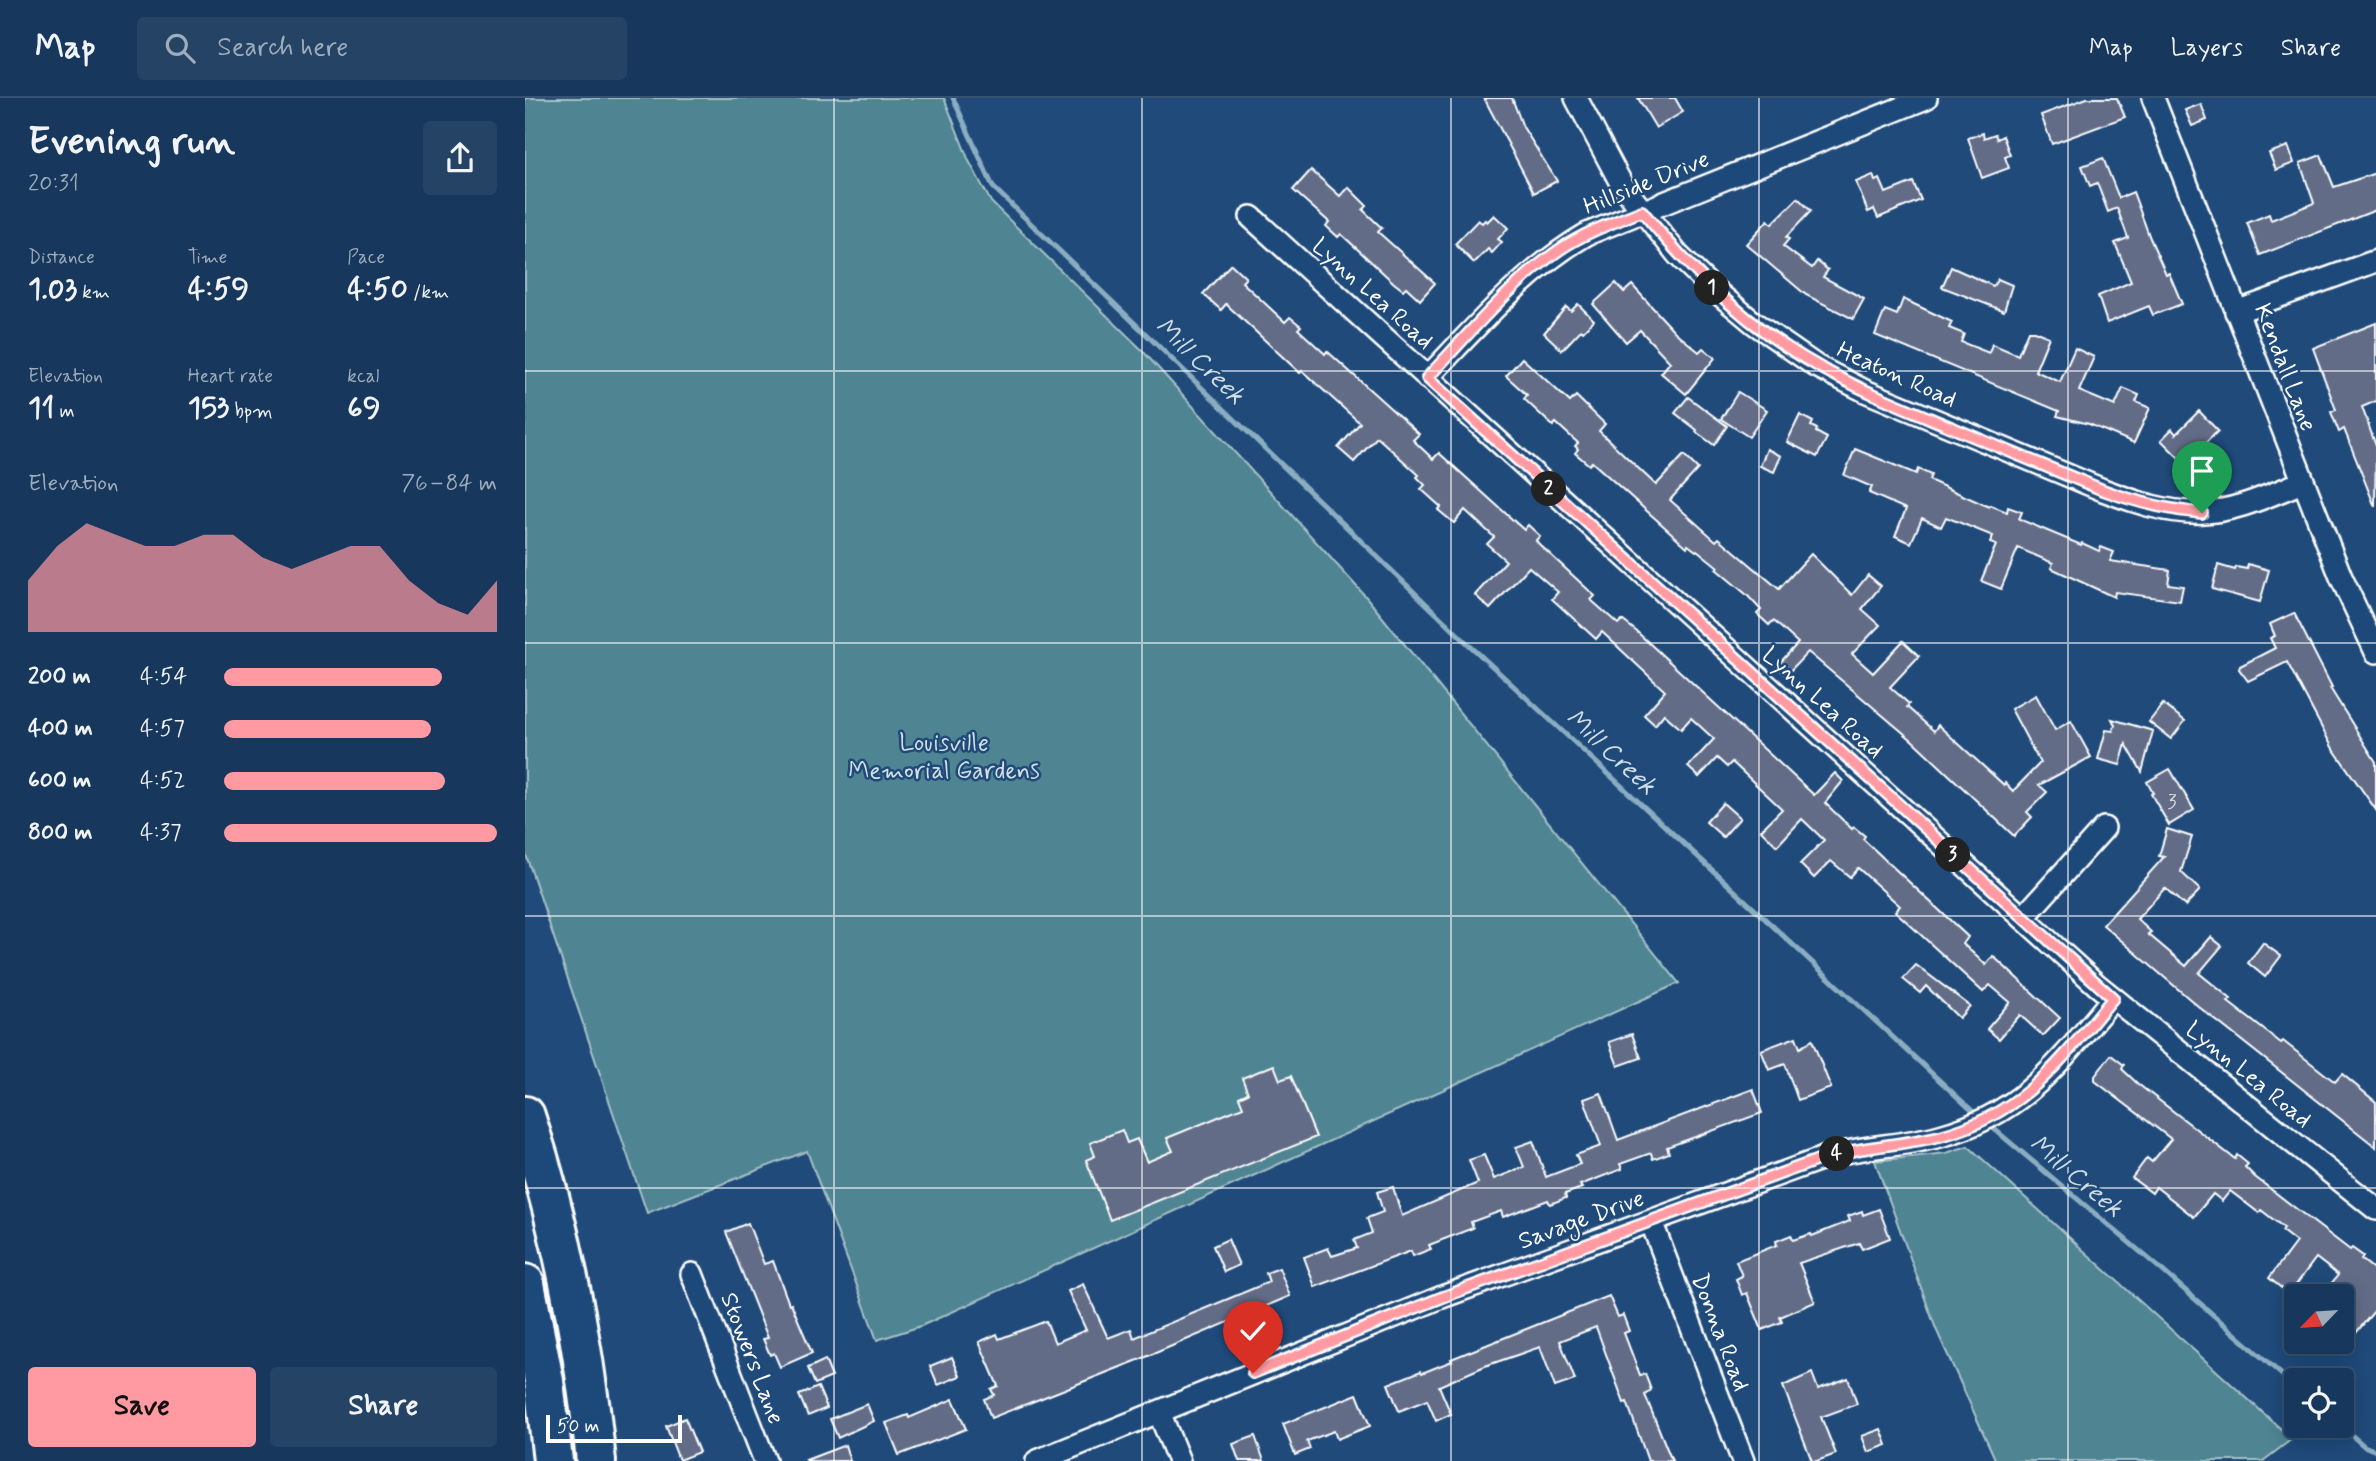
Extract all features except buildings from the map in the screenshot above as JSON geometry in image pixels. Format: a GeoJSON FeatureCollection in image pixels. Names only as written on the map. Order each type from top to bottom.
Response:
{"type":"FeatureCollection","features":[{"type":"Feature","properties":{"kind":"highway"},"geometry":{"type":"LineString","coordinates":[[525,1116],[557,1230],[576,1318],[590,1402],[596,1461]]}},
{"type":"Feature","properties":{"kind":"highway"},"geometry":{"type":"LineString","coordinates":[[525,1284],[544,1381],[553,1461]]}},
{"type":"Feature","properties":{"kind":"street","name":"Heaton Road"},"geometry":{"type":"LineString","coordinates":[[1576,98],[1622,185],[1678,255],[1754,323],[1816,366],[1864,391],[2103,490],[2134,502],[2171,511],[2202,513],[2245,503],[2303,482]]}},
{"type":"Feature","properties":{"kind":"street","name":"Hillside Drive"},"geometry":{"type":"LineString","coordinates":[[1427,378],[1529,274],[1559,250],[1587,234],[1926,98]]}},
{"type":"Feature","properties":{"kind":"street","name":"Kendall Lane"},"geometry":{"type":"LineString","coordinates":[[2153,98],[2341,577],[2376,652]]}},
{"type":"Feature","properties":{"kind":"street","name":"Lynn Lea Road"},"geometry":{"type":"LineString","coordinates":[[1251,217],[2113,998],[2376,1209]]}},
{"type":"Feature","properties":{"kind":"street"},"geometry":{"type":"LineString","coordinates":[[2236,312],[2376,261]]}},
{"type":"Feature","properties":{"kind":"street"},"geometry":{"type":"LineString","coordinates":[[2023,918],[2104,828]]}},
{"type":"Feature","properties":{"kind":"street","name":"Savage Drive"},"geometry":{"type":"LineString","coordinates":[[1037,1461],[1443,1297],[1829,1156],[1858,1148],[1939,1136],[1972,1126],[2001,1112],[2028,1093],[2054,1068],[2113,998]]}},
{"type":"Feature","properties":{"kind":"street","name":"Donna Road"},"geometry":{"type":"LineString","coordinates":[[1651,1221],[1743,1461]]}},
{"type":"Feature","properties":{"kind":"street","name":"Stowers Lane"},"geometry":{"type":"LineString","coordinates":[[692,1274],[765,1461]]}},
{"type":"Feature","properties":{"kind":"street"},"geometry":{"type":"LineString","coordinates":[[1159,1412],[1178,1461]]}},
{"type":"Feature","properties":{"kind":"green space","name":"Louisville Memorial Gardens"},"geometry":{"type":"Polygon","coordinates":[[[525,98],[944,98],[969,161],[991,202],[1141,349],[1367,598],[1679,983],[921,1326],[877,1340],[807,1151],[647,1213],[525,852],[525,98]]]}},
{"type":"Feature","properties":{"kind":"green space"},"geometry":{"type":"Polygon","coordinates":[[[1968,1146],[2284,1432],[2284,1438],[2292,1439],[2263,1461],[1996,1461],[1936,1329],[1875,1161],[1946,1153],[1968,1146]]]}},
{"type":"Feature","properties":{"kind":"waterway","name":"Mill Creek"},"geometry":{"type":"LineString","coordinates":[[953,98],[993,187],[1466,642],[1979,1117]]}},
{"type":"Feature","properties":{"kind":"waterway","name":"Mill Creek"},"geometry":{"type":"LineString","coordinates":[[1987,1123],[2284,1377]]}},
{"type":"Feature","properties":{"kind":"waterway","name":"Mill Creek"},"geometry":{"type":"LineString","coordinates":[[2354,1437],[2376,1451]]}},
{"type":"Feature","properties":{"kind":"route"},"geometry":{"type":"LineString","coordinates":[[1253,1373],[1443,1297],[1829,1156],[1858,1148],[1939,1136],[1972,1126],[2001,1112],[2028,1093],[2054,1068],[2113,998],[1427,378],[1529,274],[1559,250],[1587,234],[1642,211],[1678,255],[1711,287],[1754,323],[1816,366],[1864,391],[2134,502],[2171,511],[2202,513]]}}]}
